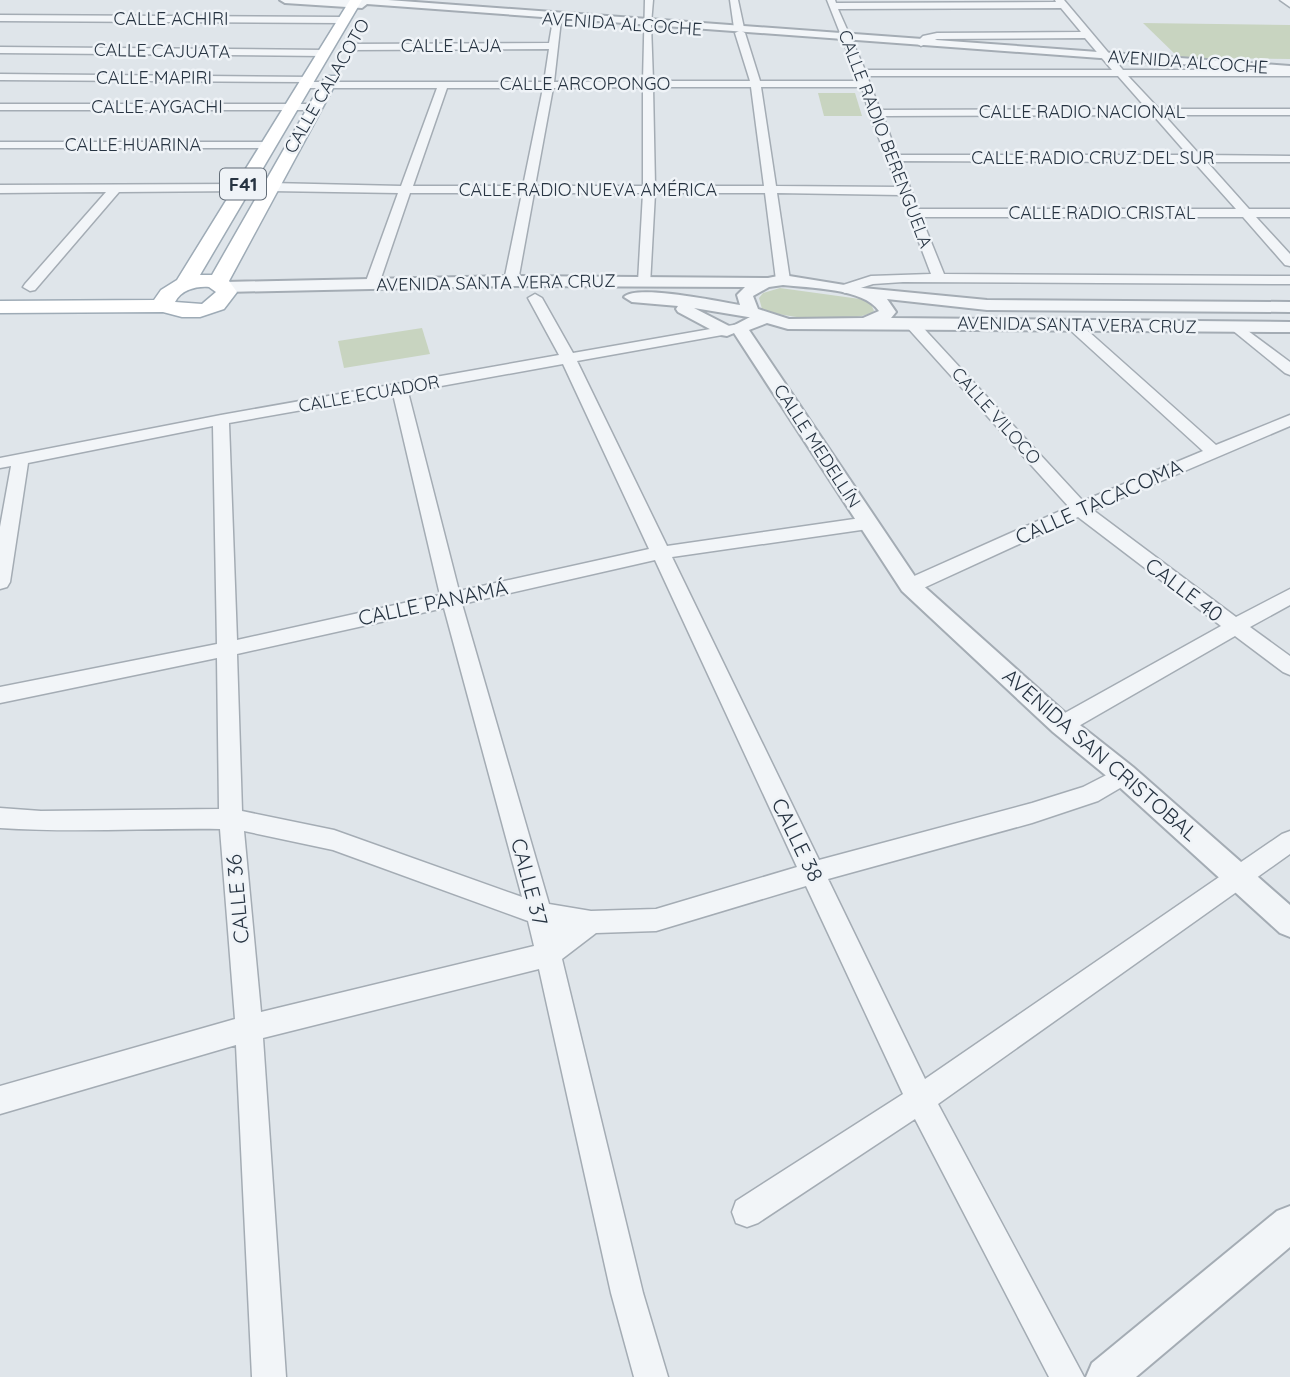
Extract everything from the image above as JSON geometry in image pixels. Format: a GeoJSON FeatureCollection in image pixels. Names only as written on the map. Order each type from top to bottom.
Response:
{"type":"FeatureCollection","features":[{"type":"Feature","properties":{"kind":"main road","name":"CALLE CALACOTO"},"geometry":{"type":"LineString","coordinates":[[174,293],[324,53],[353,1]]}},
{"type":"Feature","properties":{"kind":"main road","name":"CALLE CALACOTO"},"geometry":{"type":"LineString","coordinates":[[225,294],[271,187],[346,51]]}},
{"type":"Feature","properties":{"kind":"main road"},"geometry":{"type":"LineString","coordinates":[[0,287],[174,293]]}},
{"type":"Feature","properties":{"kind":"main road"},"geometry":{"type":"LineString","coordinates":[[174,293],[183,312],[196,311],[225,294]]}},
{"type":"Feature","properties":{"kind":"main road"},"geometry":{"type":"LineString","coordinates":[[0,307],[174,293]]}},
{"type":"Feature","properties":{"kind":"street","name":"AVENIDA ALCOCHE"},"geometry":{"type":"LineString","coordinates":[[285,0],[353,1],[374,5],[558,14],[648,24],[1290,71]]}},
{"type":"Feature","properties":{"kind":"street"},"geometry":{"type":"LineString","coordinates":[[645,282],[651,83],[649,0]]}},
{"type":"Feature","properties":{"kind":"street"},"geometry":{"type":"LineString","coordinates":[[665,299],[733,329],[757,315],[745,295],[753,287],[775,281],[770,188],[756,84],[739,31],[734,0]]}},
{"type":"Feature","properties":{"kind":"street"},"geometry":{"type":"LineString","coordinates":[[1284,0],[1290,4]]}},
{"type":"Feature","properties":{"kind":"street"},"geometry":{"type":"LineString","coordinates":[[832,3],[1061,2],[1106,57],[1290,262]]}},
{"type":"Feature","properties":{"kind":"street","name":"CALLE RADIO BERENGUELA"},"geometry":{"type":"LineString","coordinates":[[832,3],[874,113],[895,158],[904,191],[939,278]]}},
{"type":"Feature","properties":{"kind":"street"},"geometry":{"type":"LineString","coordinates":[[60,18],[70,9]]}},
{"type":"Feature","properties":{"kind":"street"},"geometry":{"type":"LineString","coordinates":[[512,281],[549,84],[558,14]]}},
{"type":"Feature","properties":{"kind":"street","name":"CALLE ACHIRI"},"geometry":{"type":"LineString","coordinates":[[0,19],[342,20]]}},
{"type":"Feature","properties":{"kind":"street"},"geometry":{"type":"LineString","coordinates":[[78,27],[86,19]]}},
{"type":"Feature","properties":{"kind":"street"},"geometry":{"type":"LineString","coordinates":[[921,43],[926,38],[937,36],[1090,35]]}},
{"type":"Feature","properties":{"kind":"street"},"geometry":{"type":"LineString","coordinates":[[51,50],[60,42]]}},
{"type":"Feature","properties":{"kind":"street","name":"CALLE LAJA"},"geometry":{"type":"LineString","coordinates":[[346,51],[553,46]]}},
{"type":"Feature","properties":{"kind":"street","name":"CALLE CAJUATA"},"geometry":{"type":"LineString","coordinates":[[0,50],[324,53]]}},
{"type":"Feature","properties":{"kind":"street","name":"CALLE ARCOPONGO"},"geometry":{"type":"LineString","coordinates":[[306,82],[328,85],[756,84],[862,78],[1290,71]]}},
{"type":"Feature","properties":{"kind":"street","name":"CALLE MAPIRI"},"geometry":{"type":"LineString","coordinates":[[0,77],[306,82]]}},
{"type":"Feature","properties":{"kind":"street"},"geometry":{"type":"LineString","coordinates":[[372,284],[443,84]]}},
{"type":"Feature","properties":{"kind":"street","name":"CALLE AYGACHI"},"geometry":{"type":"LineString","coordinates":[[1,108],[315,107]]}},
{"type":"Feature","properties":{"kind":"street","name":"CALLE RADIO NACIONAL"},"geometry":{"type":"LineString","coordinates":[[874,113],[1290,113]]}},
{"type":"Feature","properties":{"kind":"street","name":"CALLE HUARINA"},"geometry":{"type":"LineString","coordinates":[[0,145],[266,145]]}},
{"type":"Feature","properties":{"kind":"street","name":"CALLE RADIO CRUZ DEL SUR"},"geometry":{"type":"LineString","coordinates":[[895,158],[1290,159]]}},
{"type":"Feature","properties":{"kind":"street","name":"CALLE RADIO NUEVA AMÉRICA"},"geometry":{"type":"LineString","coordinates":[[271,187],[405,191],[770,188],[904,191]]}},
{"type":"Feature","properties":{"kind":"street"},"geometry":{"type":"LineString","coordinates":[[0,188],[240,188]]}},
{"type":"Feature","properties":{"kind":"street"},"geometry":{"type":"LineString","coordinates":[[30,287],[116,188]]}},
{"type":"Feature","properties":{"kind":"street","name":"CALLE RADIO CRISTAL"},"geometry":{"type":"LineString","coordinates":[[914,213],[1290,213]]}},
{"type":"Feature","properties":{"kind":"street"},"geometry":{"type":"LineString","coordinates":[[845,289],[871,280],[939,278],[1290,280]]}},
{"type":"Feature","properties":{"kind":"street","name":"AVENIDA SANTA VERA CRUZ"},"geometry":{"type":"LineString","coordinates":[[225,294],[372,284],[775,281],[987,304],[1290,307]]}},
{"type":"Feature","properties":{"kind":"street"},"geometry":{"type":"LineString","coordinates":[[865,323],[875,321],[888,312],[883,301],[866,292]]}},
{"type":"Feature","properties":{"kind":"street","name":"AVENIDA SANTA VERA CRUZ"},"geometry":{"type":"LineString","coordinates":[[528,298],[665,299],[757,315],[788,324],[1290,327]]}},
{"type":"Feature","properties":{"kind":"street","name":"CALLE 38"},"geometry":{"type":"LineString","coordinates":[[528,298],[568,358],[919,1099],[1067,1377]]}},
{"type":"Feature","properties":{"kind":"street","name":"AVENIDA SANTA VERA CRUZ"},"geometry":{"type":"LineString","coordinates":[[274,303],[481,299]]}},
{"type":"Feature","properties":{"kind":"street","name":"CALLE VILOCO"},"geometry":{"type":"LineString","coordinates":[[911,323],[1080,509]]}},
{"type":"Feature","properties":{"kind":"street"},"geometry":{"type":"LineString","coordinates":[[1074,326],[1214,452]]}},
{"type":"Feature","properties":{"kind":"street"},"geometry":{"type":"LineString","coordinates":[[1236,326],[1290,370]]}},
{"type":"Feature","properties":{"kind":"street","name":"CALLE ECUADOR"},"geometry":{"type":"LineString","coordinates":[[0,463],[733,329]]}},
{"type":"Feature","properties":{"kind":"street","name":"CALLE MEDELLÍN"},"geometry":{"type":"LineString","coordinates":[[733,329],[910,586]]}},
{"type":"Feature","properties":{"kind":"street","name":"CALLE 37"},"geometry":{"type":"LineString","coordinates":[[399,388],[451,599],[539,914],[627,1293],[651,1377]]}},
{"type":"Feature","properties":{"kind":"street","name":"CALLE 36"},"geometry":{"type":"LineString","coordinates":[[221,421],[231,819],[249,1028],[269,1377]]}},
{"type":"Feature","properties":{"kind":"street","name":"CALLE TACACOMA"},"geometry":{"type":"LineString","coordinates":[[910,586],[1080,509],[1290,421]]}},
{"type":"Feature","properties":{"kind":"street"},"geometry":{"type":"LineString","coordinates":[[0,582],[20,460]]}},
{"type":"Feature","properties":{"kind":"street","name":"CALLE 40"},"geometry":{"type":"LineString","coordinates":[[1080,509],[1111,536],[1290,667]]}},
{"type":"Feature","properties":{"kind":"street","name":"CALLE PANAMÁ"},"geometry":{"type":"LineString","coordinates":[[0,695],[227,649],[659,553],[868,523]]}},
{"type":"Feature","properties":{"kind":"street","name":"AVENIDA SAN CRISTOBAL"},"geometry":{"type":"LineString","coordinates":[[910,586],[1290,924]]}},
{"type":"Feature","properties":{"kind":"street"},"geometry":{"type":"LineString","coordinates":[[1062,724],[1290,596]]}},
{"type":"Feature","properties":{"kind":"street"},"geometry":{"type":"LineString","coordinates":[[0,818],[40,821],[120,818],[231,819],[334,840],[539,914],[591,922],[656,920],[813,873],[1032,813],[1090,794],[1124,775]]}},
{"type":"Feature","properties":{"kind":"street"},"geometry":{"type":"LineString","coordinates":[[747,1212],[919,1099],[1290,841]]}},
{"type":"Feature","properties":{"kind":"street"},"geometry":{"type":"LineString","coordinates":[[0,1100],[249,1028],[547,956],[591,922]]}},
{"type":"Feature","properties":{"kind":"street"},"geometry":{"type":"LineString","coordinates":[[1106,1377],[1290,1224]]}},
{"type":"Feature","properties":{"kind":"green space"},"geometry":{"type":"Polygon","coordinates":[[[1143,23],[1290,25],[1290,59],[1179,58],[1143,23]]]}},
{"type":"Feature","properties":{"kind":"green space"},"geometry":{"type":"Polygon","coordinates":[[[818,93],[855,93],[862,116],[824,116],[818,93]]]}},
{"type":"Feature","properties":{"kind":"green space"},"geometry":{"type":"Polygon","coordinates":[[[780,288],[860,299],[871,304],[874,311],[852,318],[819,319],[762,309],[759,298],[763,293],[780,288]]]}},
{"type":"Feature","properties":{"kind":"green space"},"geometry":{"type":"Polygon","coordinates":[[[422,328],[430,354],[344,368],[338,341],[422,328]]]}}]}
